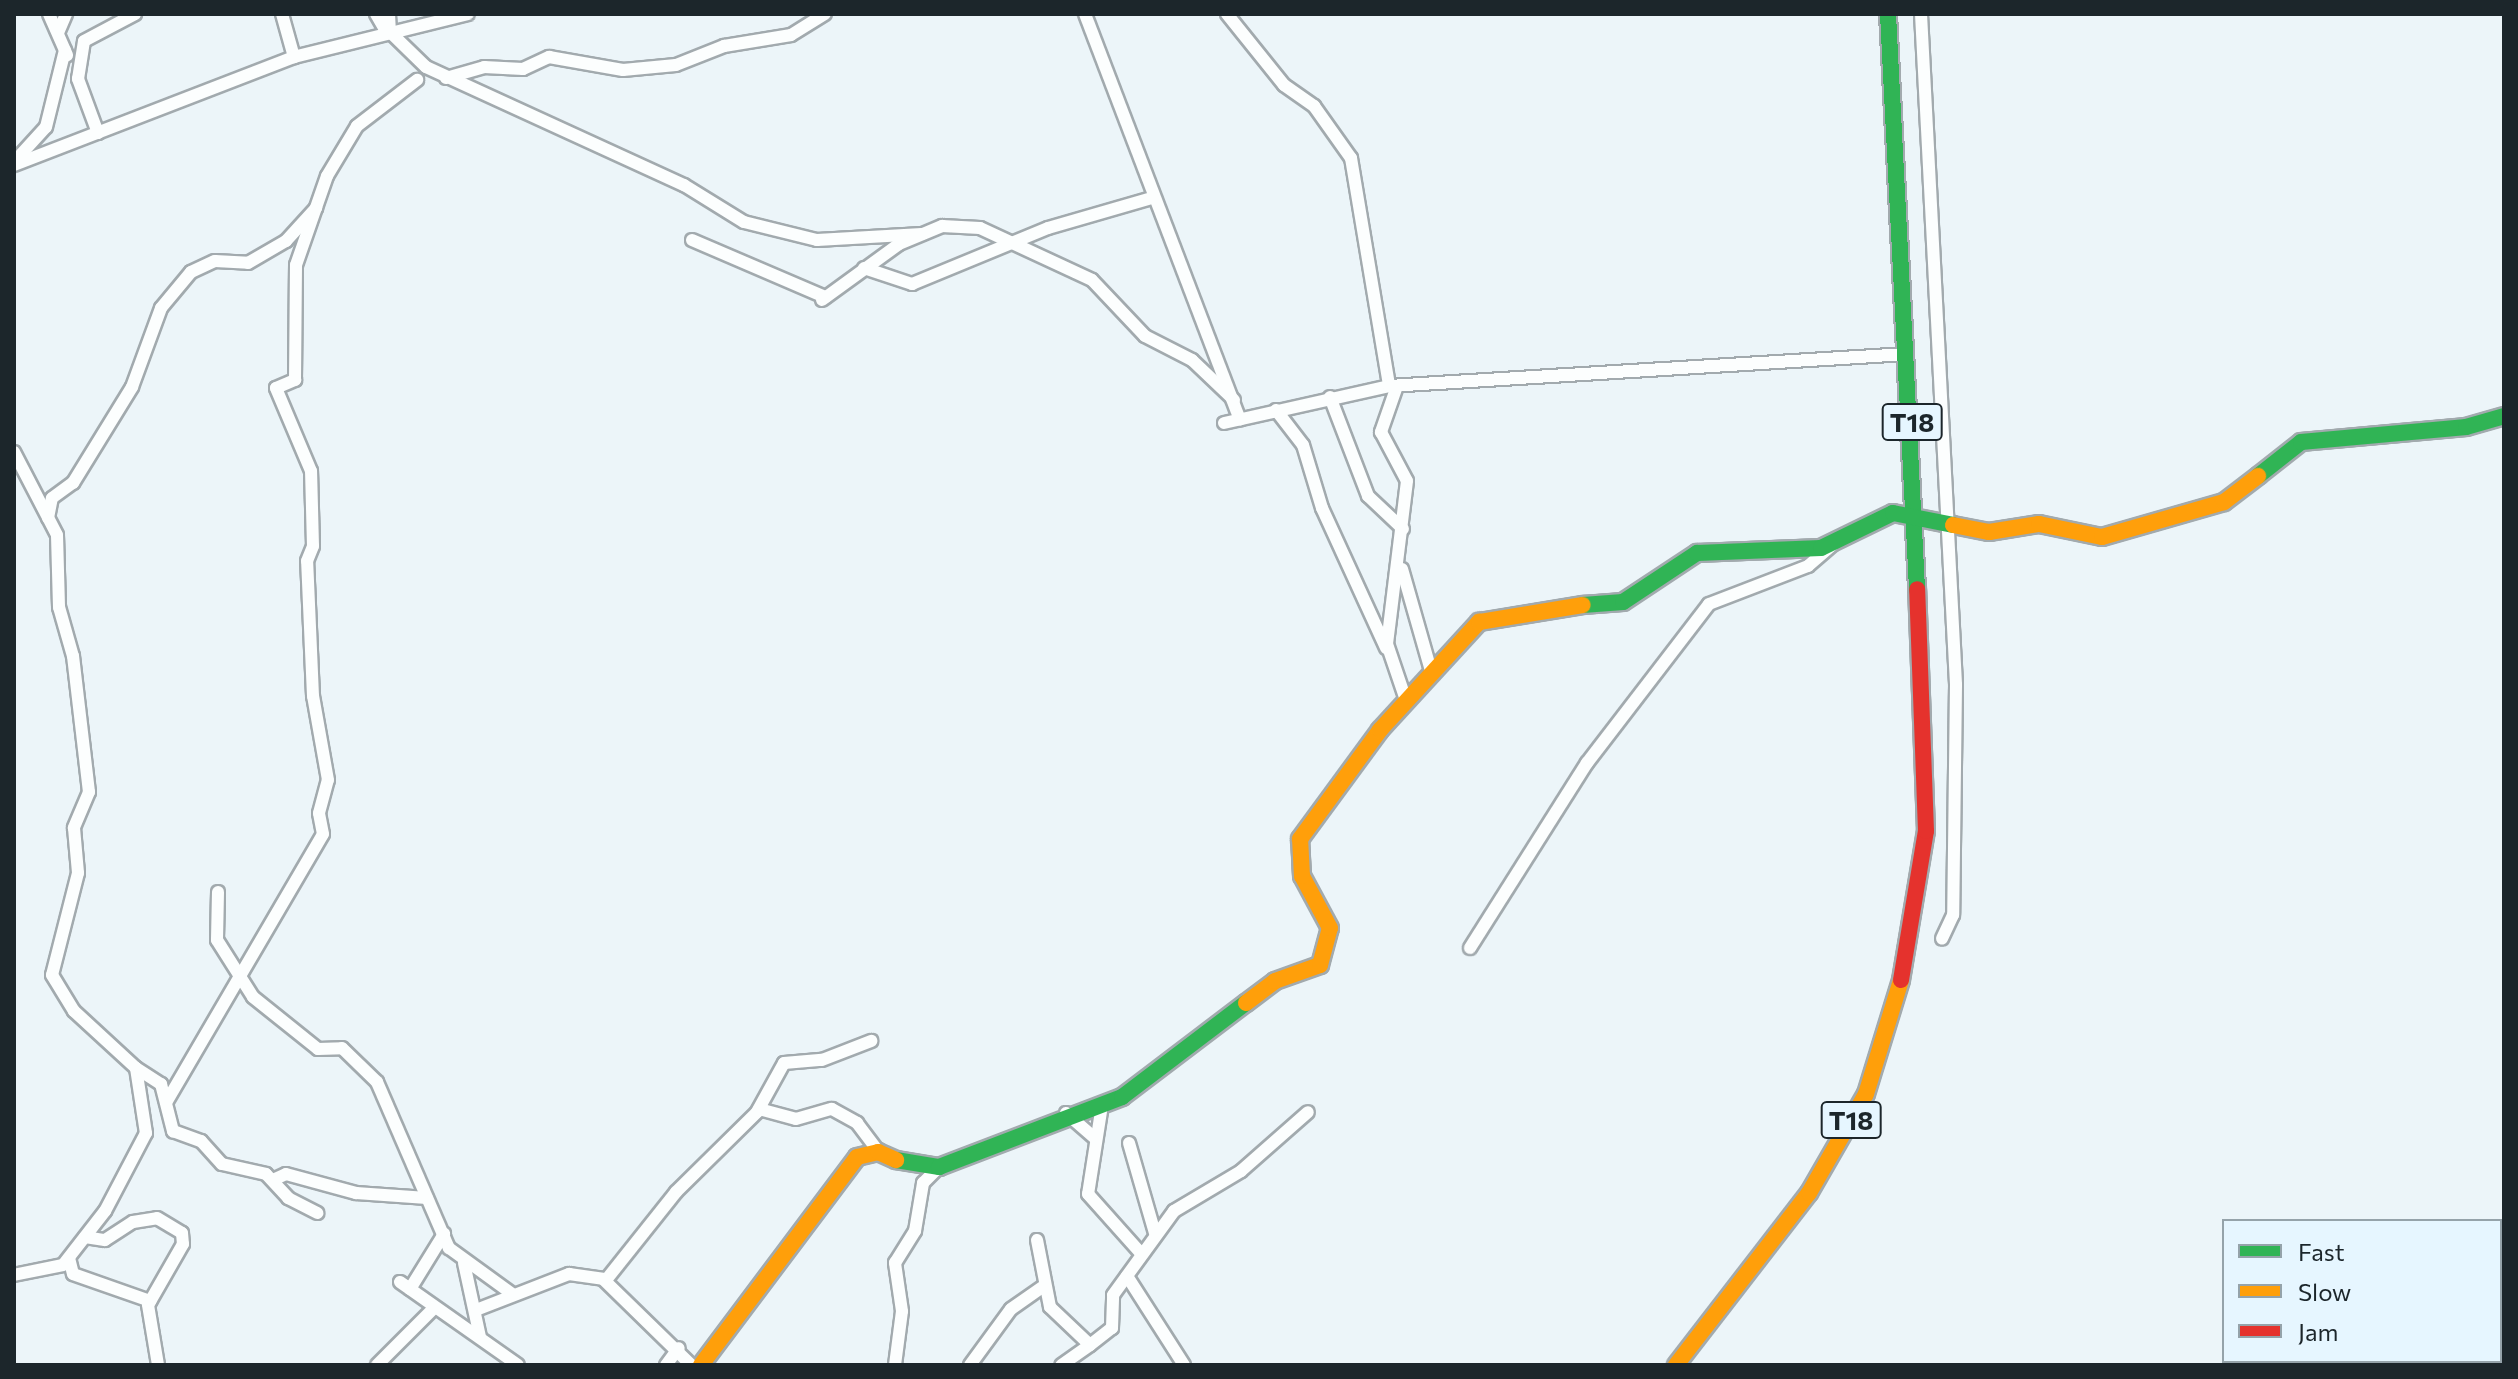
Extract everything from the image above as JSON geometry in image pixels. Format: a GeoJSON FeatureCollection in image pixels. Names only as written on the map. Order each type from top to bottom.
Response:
{"type":"FeatureCollection","features":[{"type":"Feature","properties":{"kind":"main road","name":"T18"},"geometry":{"type":"LineString","coordinates":[[1676,1365],[1809,1193],[1866,1094],[1888,1035],[1908,959],[1926,831],[1919,522],[1888,14]]}},
{"type":"Feature","properties":{"kind":"main road"},"geometry":{"type":"LineString","coordinates":[[701,1365],[833,1180],[857,1157],[879,1152],[913,1168],[939,1167],[1066,1113],[1102,1105],[1135,1090],[1275,981],[1320,965],[1330,928],[1302,876],[1300,839],[1406,700],[1479,622],[1555,606],[1628,601],[1697,553],[1836,542],[1893,513],[1919,522],[2002,532],[2039,524],[2102,537],[2187,518],[2224,502],[2299,443],[2466,427],[2504,416]]}},
{"type":"Feature","properties":{"kind":"street"},"geometry":{"type":"LineString","coordinates":[[49,14],[98,133]]}},
{"type":"Feature","properties":{"kind":"street"},"geometry":{"type":"LineString","coordinates":[[58,33],[66,14]]}},
{"type":"Feature","properties":{"kind":"street"},"geometry":{"type":"LineString","coordinates":[[78,79],[86,37],[135,14]]}},
{"type":"Feature","properties":{"kind":"street"},"geometry":{"type":"LineString","coordinates":[[282,14],[294,57]]}},
{"type":"Feature","properties":{"kind":"street"},"geometry":{"type":"LineString","coordinates":[[376,14],[388,33],[446,78],[691,188],[744,222],[817,240],[922,234]]}},
{"type":"Feature","properties":{"kind":"street"},"geometry":{"type":"LineString","coordinates":[[388,33],[389,14]]}},
{"type":"Feature","properties":{"kind":"street"},"geometry":{"type":"LineString","coordinates":[[14,164],[294,57],[468,14]]}},
{"type":"Feature","properties":{"kind":"street"},"geometry":{"type":"LineString","coordinates":[[446,78],[484,67],[523,69],[549,57],[623,70],[665,66],[791,35],[825,14]]}},
{"type":"Feature","properties":{"kind":"street"},"geometry":{"type":"LineString","coordinates":[[1085,14],[1152,198],[1240,419]]}},
{"type":"Feature","properties":{"kind":"street"},"geometry":{"type":"LineString","coordinates":[[1227,14],[1284,85],[1314,106],[1351,158],[1393,386],[1381,432],[1407,481],[1402,569],[1388,653]]}},
{"type":"Feature","properties":{"kind":"street"},"geometry":{"type":"LineString","coordinates":[[1921,14],[1950,524],[1953,915],[1942,939]]}},
{"type":"Feature","properties":{"kind":"street"},"geometry":{"type":"LineString","coordinates":[[14,164],[46,127],[65,50]]}},
{"type":"Feature","properties":{"kind":"street"},"geometry":{"type":"LineString","coordinates":[[167,1101],[237,972],[323,834],[319,813],[328,780],[313,696],[307,561],[313,546],[311,471],[276,388],[295,380],[296,265],[316,208],[349,135],[417,80]]}},
{"type":"Feature","properties":{"kind":"street"},"geometry":{"type":"LineString","coordinates":[[864,268],[912,284],[1017,241],[1152,198]]}},
{"type":"Feature","properties":{"kind":"street"},"geometry":{"type":"LineString","coordinates":[[48,519],[52,498],[73,483],[132,387],[161,308],[191,272],[215,261],[248,263],[286,241],[316,208]]}},
{"type":"Feature","properties":{"kind":"street"},"geometry":{"type":"LineString","coordinates":[[692,240],[823,298],[864,268],[922,234],[955,223],[1017,241],[1093,280],[1145,336],[1178,350],[1234,400]]}},
{"type":"Feature","properties":{"kind":"street"},"geometry":{"type":"LineString","coordinates":[[1224,423],[1330,397],[1393,386],[1907,354]]}},
{"type":"Feature","properties":{"kind":"street"},"geometry":{"type":"LineString","coordinates":[[1330,397],[1368,496],[1403,529]]}},
{"type":"Feature","properties":{"kind":"street"},"geometry":{"type":"LineString","coordinates":[[1276,410],[1303,445],[1322,508],[1406,700]]}},
{"type":"Feature","properties":{"kind":"street"},"geometry":{"type":"LineString","coordinates":[[14,452],[57,535],[59,607],[73,656],[89,792],[72,836],[74,898],[51,967],[74,1011],[136,1068],[160,1082],[167,1101],[167,1123],[177,1132]]}},
{"type":"Feature","properties":{"kind":"street"},"geometry":{"type":"LineString","coordinates":[[1470,948],[1587,763],[1709,604],[1808,566],[1836,542]]}},
{"type":"Feature","properties":{"kind":"street"},"geometry":{"type":"LineString","coordinates":[[1402,569],[1431,671]]}},
{"type":"Feature","properties":{"kind":"street"},"geometry":{"type":"LineString","coordinates":[[218,892],[217,940],[268,1012],[318,1049],[342,1048],[377,1082],[444,1234],[464,1263],[480,1337]]}},
{"type":"Feature","properties":{"kind":"street"},"geometry":{"type":"LineString","coordinates":[[606,1280],[676,1192],[759,1109],[785,1062],[822,1060],[871,1041]]}},
{"type":"Feature","properties":{"kind":"street"},"geometry":{"type":"LineString","coordinates":[[14,1275],[53,1272],[69,1258],[132,1166],[144,1125],[136,1068]]}},
{"type":"Feature","properties":{"kind":"street"},"geometry":{"type":"LineString","coordinates":[[1102,1105],[1088,1194],[1139,1251]]}},
{"type":"Feature","properties":{"kind":"street"},"geometry":{"type":"LineString","coordinates":[[759,1109],[796,1119],[832,1109],[857,1123],[879,1152]]}},
{"type":"Feature","properties":{"kind":"street"},"geometry":{"type":"LineString","coordinates":[[1061,1365],[1112,1328],[1112,1298],[1139,1251],[1187,1199],[1241,1171],[1308,1112]]}},
{"type":"Feature","properties":{"kind":"street"},"geometry":{"type":"LineString","coordinates":[[1066,1113],[1096,1139]]}},
{"type":"Feature","properties":{"kind":"street"},"geometry":{"type":"LineString","coordinates":[[144,1125],[201,1141],[222,1164],[273,1180],[317,1213]]}},
{"type":"Feature","properties":{"kind":"street"},"geometry":{"type":"LineString","coordinates":[[1129,1143],[1155,1233]]}},
{"type":"Feature","properties":{"kind":"street"},"geometry":{"type":"LineString","coordinates":[[895,1365],[902,1311],[896,1260],[915,1231],[923,1183],[939,1167]]}},
{"type":"Feature","properties":{"kind":"street"},"geometry":{"type":"LineString","coordinates":[[273,1180],[286,1174],[356,1193],[427,1198]]}},
{"type":"Feature","properties":{"kind":"street"},"geometry":{"type":"LineString","coordinates":[[85,1237],[105,1240],[143,1219],[177,1228],[183,1244],[150,1301],[158,1365]]}},
{"type":"Feature","properties":{"kind":"street"},"geometry":{"type":"LineString","coordinates":[[444,1234],[405,1285],[518,1365]]}},
{"type":"Feature","properties":{"kind":"street"},"geometry":{"type":"LineString","coordinates":[[1037,1240],[1043,1287],[1050,1307],[1090,1345]]}},
{"type":"Feature","properties":{"kind":"street"},"geometry":{"type":"LineString","coordinates":[[69,1258],[73,1274],[150,1301]]}},
{"type":"Feature","properties":{"kind":"street"},"geometry":{"type":"LineString","coordinates":[[464,1263],[511,1293]]}},
{"type":"Feature","properties":{"kind":"street"},"geometry":{"type":"LineString","coordinates":[[476,1310],[511,1293],[569,1274],[606,1280],[679,1348],[691,1365]]}},
{"type":"Feature","properties":{"kind":"street"},"geometry":{"type":"LineString","coordinates":[[1127,1276],[1184,1365]]}},
{"type":"Feature","properties":{"kind":"street"},"geometry":{"type":"LineString","coordinates":[[970,1365],[1001,1332],[1011,1309],[1043,1287]]}},
{"type":"Feature","properties":{"kind":"street"},"geometry":{"type":"LineString","coordinates":[[377,1365],[434,1308]]}},
{"type":"Feature","properties":{"kind":"street"},"geometry":{"type":"LineString","coordinates":[[666,1365],[679,1348]]}},
{"type":"Feature","properties":{"kind":"traffic: fast"},"geometry":{"type":"LineString","coordinates":[[1888,14],[1917,589]]}},
{"type":"Feature","properties":{"kind":"traffic: fast"},"geometry":{"type":"LineString","coordinates":[[2258,476],[2301,442],[2466,427],[2504,416]]}},
{"type":"Feature","properties":{"kind":"traffic: fast"},"geometry":{"type":"LineString","coordinates":[[1583,605],[1623,602],[1697,553],[1821,548],[1893,513],[1953,525]]}},
{"type":"Feature","properties":{"kind":"traffic: fast"},"geometry":{"type":"LineString","coordinates":[[896,1160],[939,1167],[1122,1097],[1246,1003]]}},
{"type":"Feature","properties":{"kind":"traffic: slow"},"geometry":{"type":"LineString","coordinates":[[1953,525],[1989,532],[2039,524],[2102,537],[2224,502],[2258,476]]}},
{"type":"Feature","properties":{"kind":"traffic: slow"},"geometry":{"type":"LineString","coordinates":[[1246,1003],[1275,981],[1320,965],[1330,928],[1302,876],[1300,839],[1380,730],[1479,622],[1583,605]]}},
{"type":"Feature","properties":{"kind":"traffic: slow"},"geometry":{"type":"LineString","coordinates":[[1676,1365],[1809,1193],[1866,1094],[1901,980]]}},
{"type":"Feature","properties":{"kind":"traffic: slow"},"geometry":{"type":"LineString","coordinates":[[701,1365],[857,1157],[878,1152],[896,1160]]}},
{"type":"Feature","properties":{"kind":"traffic: jam"},"geometry":{"type":"LineString","coordinates":[[1901,980],[1926,831],[1917,589]]}}]}
